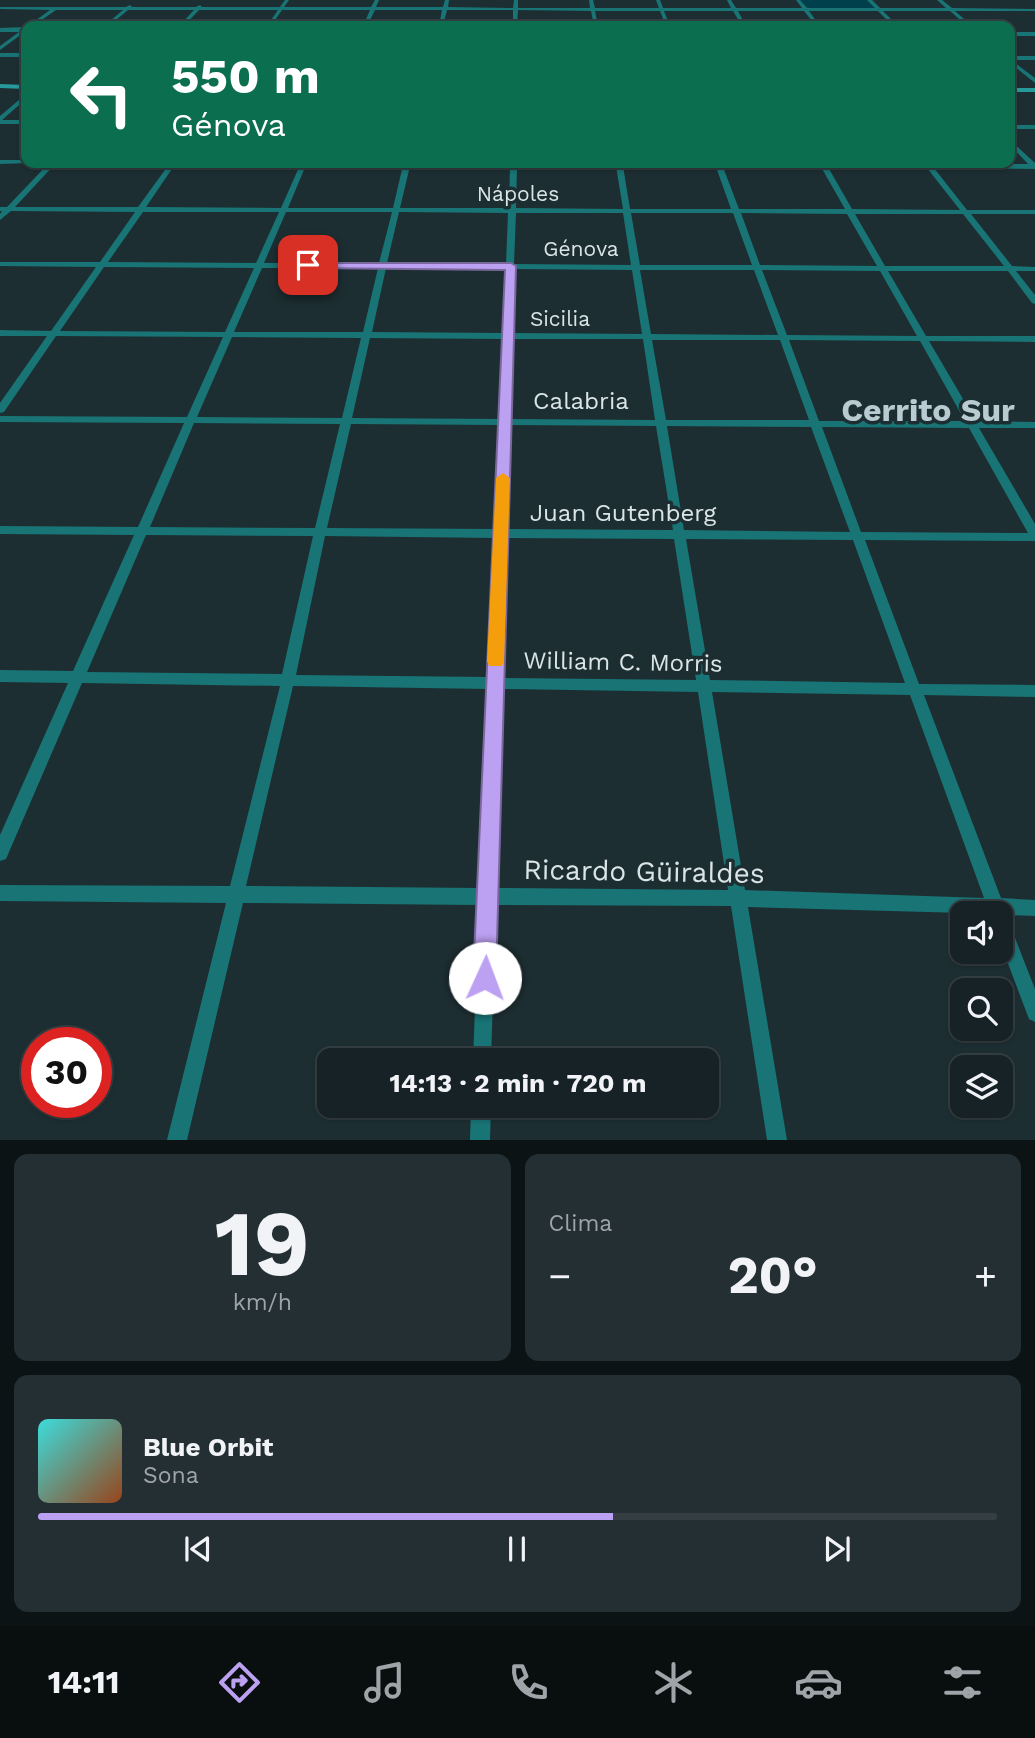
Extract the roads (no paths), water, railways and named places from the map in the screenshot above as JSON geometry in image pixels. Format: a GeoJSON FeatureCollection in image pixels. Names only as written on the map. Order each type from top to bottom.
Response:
{"type":"FeatureCollection","features":[{"type":"Feature","properties":{"kind":"main road"},"geometry":{"type":"LineString","coordinates":[[0,86],[21,87]]}},
{"type":"Feature","properties":{"kind":"main road"},"geometry":{"type":"LineString","coordinates":[[1015,90],[1035,90]]}},
{"type":"Feature","properties":{"kind":"street"},"geometry":{"type":"LineString","coordinates":[[37,21],[65,0]]}},
{"type":"Feature","properties":{"kind":"street"},"geometry":{"type":"LineString","coordinates":[[112,21],[136,0]]}},
{"type":"Feature","properties":{"kind":"street"},"geometry":{"type":"LineString","coordinates":[[186,21],[206,0]]}},
{"type":"Feature","properties":{"kind":"street"},"geometry":{"type":"LineString","coordinates":[[273,21],[287,0]]}},
{"type":"Feature","properties":{"kind":"street"},"geometry":{"type":"LineString","coordinates":[[367,21],[377,0]]}},
{"type":"Feature","properties":{"kind":"street"},"geometry":{"type":"LineString","coordinates":[[442,21],[447,0]]}},
{"type":"Feature","properties":{"kind":"street"},"geometry":{"type":"LineString","coordinates":[[515,21],[516,0]]}},
{"type":"Feature","properties":{"kind":"street"},"geometry":{"type":"LineString","coordinates":[[591,0],[595,21]]}},
{"type":"Feature","properties":{"kind":"street"},"geometry":{"type":"LineString","coordinates":[[658,0],[666,21]]}},
{"type":"Feature","properties":{"kind":"street"},"geometry":{"type":"LineString","coordinates":[[729,0],[741,21]]}},
{"type":"Feature","properties":{"kind":"street"},"geometry":{"type":"LineString","coordinates":[[798,0],[814,21]]}},
{"type":"Feature","properties":{"kind":"street"},"geometry":{"type":"LineString","coordinates":[[869,0],[891,21]]}},
{"type":"Feature","properties":{"kind":"street"},"geometry":{"type":"LineString","coordinates":[[939,0],[964,21]]}},
{"type":"Feature","properties":{"kind":"street"},"geometry":{"type":"LineString","coordinates":[[1011,0],[1035,17]]}},
{"type":"Feature","properties":{"kind":"street"},"geometry":{"type":"LineString","coordinates":[[0,8],[1035,10]]}},
{"type":"Feature","properties":{"kind":"street"},"geometry":{"type":"LineString","coordinates":[[0,30],[21,29]]}},
{"type":"Feature","properties":{"kind":"street"},"geometry":{"type":"LineString","coordinates":[[0,48],[21,33]]}},
{"type":"Feature","properties":{"kind":"street"},"geometry":{"type":"LineString","coordinates":[[1015,33],[1035,34]]}},
{"type":"Feature","properties":{"kind":"street"},"geometry":{"type":"LineString","coordinates":[[0,55],[21,55]]}},
{"type":"Feature","properties":{"kind":"street"},"geometry":{"type":"LineString","coordinates":[[1015,60],[1035,58]]}},
{"type":"Feature","properties":{"kind":"street"},"geometry":{"type":"LineString","coordinates":[[1015,64],[1035,81]]}},
{"type":"Feature","properties":{"kind":"street"},"geometry":{"type":"LineString","coordinates":[[0,121],[21,101]]}},
{"type":"Feature","properties":{"kind":"street"},"geometry":{"type":"LineString","coordinates":[[0,121],[21,122]]}},
{"type":"Feature","properties":{"kind":"street"},"geometry":{"type":"LineString","coordinates":[[1015,127],[1035,127]]}},
{"type":"Feature","properties":{"kind":"street"},"geometry":{"type":"LineString","coordinates":[[1015,147],[1034,166]]}},
{"type":"Feature","properties":{"kind":"street"},"geometry":{"type":"LineString","coordinates":[[0,162],[21,162]]}},
{"type":"Feature","properties":{"kind":"street"},"geometry":{"type":"LineString","coordinates":[[1015,166],[1034,166]]}},
{"type":"Feature","properties":{"kind":"street"},"geometry":{"type":"LineString","coordinates":[[0,218],[5,209],[47,168]]}},
{"type":"Feature","properties":{"kind":"street"},"geometry":{"type":"LineString","coordinates":[[0,410],[170,168]]}},
{"type":"Feature","properties":{"kind":"street"},"geometry":{"type":"LineString","coordinates":[[0,853],[302,168]]}},
{"type":"Feature","properties":{"kind":"street"},"geometry":{"type":"LineString","coordinates":[[177,1139],[288,680],[405,168]]}},
{"type":"Feature","properties":{"kind":"street"},"geometry":{"type":"LineString","coordinates":[[482,1048],[514,168]]}},
{"type":"Feature","properties":{"kind":"street"},"geometry":{"type":"LineString","coordinates":[[620,168],[778,1139]]}},
{"type":"Feature","properties":{"kind":"street"},"geometry":{"type":"LineString","coordinates":[[720,168],[993,901]]}},
{"type":"Feature","properties":{"kind":"street"},"geometry":{"type":"LineString","coordinates":[[825,168],[1035,536]]}},
{"type":"Feature","properties":{"kind":"street"},"geometry":{"type":"LineString","coordinates":[[931,168],[1035,302]]}},
{"type":"Feature","properties":{"kind":"street","name":"Nápoles"},"geometry":{"type":"LineString","coordinates":[[5,209],[1035,212]]}},
{"type":"Feature","properties":{"kind":"street","name":"Génova"},"geometry":{"type":"LineString","coordinates":[[0,264],[1035,269]]}},
{"type":"Feature","properties":{"kind":"street","name":"Sicilia"},"geometry":{"type":"LineString","coordinates":[[0,333],[1035,339]]}},
{"type":"Feature","properties":{"kind":"street","name":"Calabria"},"geometry":{"type":"LineString","coordinates":[[0,419],[1035,425]]}},
{"type":"Feature","properties":{"kind":"street","name":"Juan Gutenberg"},"geometry":{"type":"LineString","coordinates":[[0,530],[1035,536]]}},
{"type":"Feature","properties":{"kind":"street","name":"William C. Morris"},"geometry":{"type":"LineString","coordinates":[[0,676],[1035,691]]}},
{"type":"Feature","properties":{"kind":"street","name":"Ricardo Güiraldes"},"geometry":{"type":"LineString","coordinates":[[0,893],[738,898],[950,911]]}},
{"type":"Feature","properties":{"kind":"street","name":"Ricardo Güiraldes"},"geometry":{"type":"LineString","coordinates":[[1013,912],[1035,908]]}},
{"type":"Feature","properties":{"kind":"street"},"geometry":{"type":"LineString","coordinates":[[1013,954],[1035,1013]]}},
{"type":"Feature","properties":{"kind":"street"},"geometry":{"type":"LineString","coordinates":[[480,1139],[481,1118]]}},
{"type":"Feature","properties":{"kind":"district","name":"Cerrito Sur"},"geometry":{"type":"Point","coordinates":[928,410]}}]}
